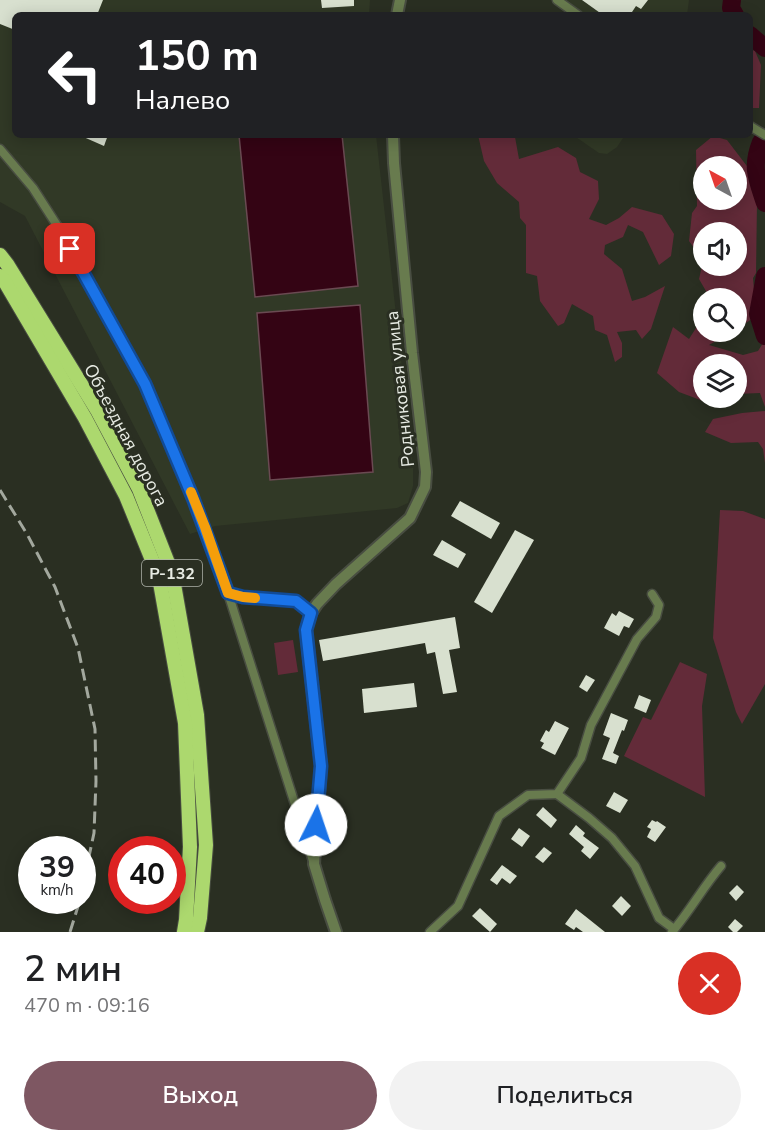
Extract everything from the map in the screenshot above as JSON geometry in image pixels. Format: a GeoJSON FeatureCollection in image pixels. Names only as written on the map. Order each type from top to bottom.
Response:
{"type":"FeatureCollection","features":[{"type":"Feature","properties":{"kind":"highway","name":"Объездная дорога"},"geometry":{"type":"LineString","coordinates":[[0,255],[97,410],[139,489],[172,573],[198,727],[206,845],[198,932]]}},
{"type":"Feature","properties":{"kind":"highway","name":"Объездная дорога"},"geometry":{"type":"LineString","coordinates":[[0,276],[85,418],[126,496],[159,577],[185,723],[190,848],[184,932]]}},
{"type":"Feature","properties":{"kind":"street"},"geometry":{"type":"LineString","coordinates":[[557,0],[574,12]]}},
{"type":"Feature","properties":{"kind":"street","name":"Родниковая улица"},"geometry":{"type":"LineString","coordinates":[[314,864],[321,766],[306,630],[311,613],[336,584],[410,518],[424,487],[426,472],[411,341],[393,138]]}},
{"type":"Feature","properties":{"kind":"street"},"geometry":{"type":"LineString","coordinates":[[0,149],[33,188],[60,230],[145,384],[193,498],[228,593],[336,932]]}},
{"type":"Feature","properties":{"kind":"street"},"geometry":{"type":"LineString","coordinates":[[228,593],[243,597],[296,601],[311,613]]}},
{"type":"Feature","properties":{"kind":"street"},"geometry":{"type":"LineString","coordinates":[[557,794],[581,758],[591,726],[636,639],[656,617],[659,605],[652,594]]}},
{"type":"Feature","properties":{"kind":"street"},"geometry":{"type":"LineString","coordinates":[[430,932],[458,906],[499,816],[528,795],[557,794],[612,838],[635,866],[658,918],[673,931],[721,866]]}},
{"type":"Feature","properties":{"kind":"shaded area"},"geometry":{"type":"Polygon","coordinates":[[[0,0],[370,0],[369,12],[12,12],[12,138],[376,138],[413,467],[413,486],[408,503],[397,508],[215,526],[190,534],[25,216],[0,202],[0,0]]]}},
{"type":"Feature","properties":{"kind":"shaded area"},"geometry":{"type":"Polygon","coordinates":[[[565,0],[689,0],[687,12],[582,12],[565,0]]]}},
{"type":"Feature","properties":{"kind":"shaded area"},"geometry":{"type":"Polygon","coordinates":[[[753,50],[761,65],[759,108],[753,108],[753,50]]]}},
{"type":"Feature","properties":{"kind":"shaded area"},"geometry":{"type":"Polygon","coordinates":[[[239,138],[342,138],[358,286],[255,297],[239,138]]]}},
{"type":"Feature","properties":{"kind":"shaded area"},"geometry":{"type":"Polygon","coordinates":[[[479,138],[515,138],[519,159],[558,147],[576,158],[580,172],[598,181],[599,199],[589,219],[606,225],[632,207],[662,215],[674,234],[671,256],[659,265],[643,232],[628,225],[623,237],[605,245],[604,254],[622,269],[632,301],[665,286],[651,329],[642,339],[636,330],[617,332],[622,343],[622,357],[615,362],[607,335],[595,330],[593,316],[572,304],[564,323],[558,326],[540,301],[537,276],[526,273],[526,225],[520,218],[519,202],[497,183],[484,161],[479,138]]]}},
{"type":"Feature","properties":{"kind":"shaded area"},"geometry":{"type":"Polygon","coordinates":[[[577,138],[623,138],[617,147],[607,154],[599,153],[577,138]]]}},
{"type":"Feature","properties":{"kind":"shaded area"},"geometry":{"type":"Polygon","coordinates":[[[711,138],[727,140],[739,156],[696,156],[696,150],[711,138]]]}},
{"type":"Feature","properties":{"kind":"shaded area"},"geometry":{"type":"Polygon","coordinates":[[[747,166],[753,174],[757,202],[756,273],[753,278],[756,314],[747,322],[747,288],[704,288],[699,279],[700,276],[747,276],[747,222],[693,222],[693,246],[689,241],[694,210],[747,210],[747,166]]]}},
{"type":"Feature","properties":{"kind":"shaded area"},"geometry":{"type":"Polygon","coordinates":[[[360,305],[373,472],[270,480],[257,313],[360,305]]]}},
{"type":"Feature","properties":{"kind":"shaded area"},"geometry":{"type":"Polygon","coordinates":[[[673,327],[689,339],[693,333],[693,342],[714,342],[709,345],[740,354],[693,354],[693,397],[679,392],[657,373],[673,327]]]}},
{"type":"Feature","properties":{"kind":"shaded area"},"geometry":{"type":"Polygon","coordinates":[[[765,340],[765,407],[760,393],[747,394],[747,354],[758,351],[765,340]]]}},
{"type":"Feature","properties":{"kind":"shaded area"},"geometry":{"type":"Polygon","coordinates":[[[765,411],[765,463],[763,449],[758,442],[731,443],[705,432],[713,419],[765,411]]]}},
{"type":"Feature","properties":{"kind":"shaded area"},"geometry":{"type":"Polygon","coordinates":[[[720,510],[743,511],[765,519],[765,684],[742,724],[736,712],[713,638],[720,510]]]}},
{"type":"Feature","properties":{"kind":"shaded area"},"geometry":{"type":"Polygon","coordinates":[[[293,640],[298,672],[278,675],[274,643],[293,640]]]}},
{"type":"Feature","properties":{"kind":"shaded area"},"geometry":{"type":"Polygon","coordinates":[[[680,662],[707,674],[702,706],[705,797],[624,756],[643,717],[651,720],[680,662]]]}},
{"type":"Feature","properties":{"kind":"building"},"geometry":{"type":"Polygon","coordinates":[[[0,0],[103,0],[98,12],[12,12],[12,29],[0,24],[0,0]]]}},
{"type":"Feature","properties":{"kind":"building"},"geometry":{"type":"Polygon","coordinates":[[[321,0],[354,0],[354,6],[322,8],[321,0]]]}},
{"type":"Feature","properties":{"kind":"building"},"geometry":{"type":"Polygon","coordinates":[[[582,0],[648,0],[641,9],[636,6],[632,12],[599,12],[582,0]]]}},
{"type":"Feature","properties":{"kind":"building"},"geometry":{"type":"Polygon","coordinates":[[[86,138],[107,138],[104,146],[86,138]]]}},
{"type":"Feature","properties":{"kind":"building"},"geometry":{"type":"Polygon","coordinates":[[[460,501],[500,523],[491,539],[451,516],[460,501]]]}},
{"type":"Feature","properties":{"kind":"building"},"geometry":{"type":"Polygon","coordinates":[[[515,530],[534,540],[492,613],[474,602],[515,530]]]}},
{"type":"Feature","properties":{"kind":"building"},"geometry":{"type":"Polygon","coordinates":[[[442,540],[466,554],[458,568],[433,555],[442,540]]]}},
{"type":"Feature","properties":{"kind":"building"},"geometry":{"type":"Polygon","coordinates":[[[619,611],[634,619],[629,628],[624,626],[619,636],[604,628],[612,613],[616,616],[619,611]]]}},
{"type":"Feature","properties":{"kind":"building"},"geometry":{"type":"Polygon","coordinates":[[[455,617],[460,648],[449,650],[457,692],[443,694],[435,652],[427,654],[425,643],[323,661],[319,640],[455,617]]]}},
{"type":"Feature","properties":{"kind":"building"},"geometry":{"type":"Polygon","coordinates":[[[586,675],[595,680],[587,692],[579,687],[586,675]]]}},
{"type":"Feature","properties":{"kind":"building"},"geometry":{"type":"Polygon","coordinates":[[[414,683],[417,707],[364,713],[362,689],[414,683]]]}},
{"type":"Feature","properties":{"kind":"building"},"geometry":{"type":"Polygon","coordinates":[[[639,695],[651,700],[646,713],[634,708],[639,695]]]}},
{"type":"Feature","properties":{"kind":"building"},"geometry":{"type":"Polygon","coordinates":[[[611,713],[628,720],[613,753],[619,756],[616,764],[602,759],[610,738],[603,735],[611,713]]]}},
{"type":"Feature","properties":{"kind":"building"},"geometry":{"type":"Polygon","coordinates":[[[555,721],[569,728],[555,755],[541,748],[544,743],[540,741],[555,721]]]}},
{"type":"Feature","properties":{"kind":"building"},"geometry":{"type":"Polygon","coordinates":[[[614,792],[628,800],[620,813],[606,806],[614,792]]]}},
{"type":"Feature","properties":{"kind":"building"},"geometry":{"type":"Polygon","coordinates":[[[543,807],[557,820],[551,828],[536,815],[543,807]]]}},
{"type":"Feature","properties":{"kind":"building"},"geometry":{"type":"Polygon","coordinates":[[[652,820],[666,827],[655,842],[647,837],[651,829],[647,827],[652,820]]]}},
{"type":"Feature","properties":{"kind":"building"},"geometry":{"type":"Polygon","coordinates":[[[576,825],[585,833],[583,836],[599,848],[590,859],[581,851],[584,847],[569,834],[576,825]]]}},
{"type":"Feature","properties":{"kind":"building"},"geometry":{"type":"Polygon","coordinates":[[[519,828],[530,836],[522,847],[511,839],[519,828]]]}},
{"type":"Feature","properties":{"kind":"building"},"geometry":{"type":"Polygon","coordinates":[[[544,847],[552,853],[543,863],[535,857],[544,847]]]}},
{"type":"Feature","properties":{"kind":"building"},"geometry":{"type":"Polygon","coordinates":[[[502,865],[517,876],[510,884],[502,878],[497,885],[490,880],[502,865]]]}},
{"type":"Feature","properties":{"kind":"building"},"geometry":{"type":"Polygon","coordinates":[[[737,885],[744,892],[736,901],[729,893],[737,885]]]}},
{"type":"Feature","properties":{"kind":"building"},"geometry":{"type":"Polygon","coordinates":[[[621,896],[631,906],[622,916],[612,906],[621,896]]]}},
{"type":"Feature","properties":{"kind":"building"},"geometry":{"type":"Polygon","coordinates":[[[480,908],[497,924],[490,932],[472,916],[480,908]]]}},
{"type":"Feature","properties":{"kind":"building"},"geometry":{"type":"Polygon","coordinates":[[[576,909],[605,932],[583,932],[576,927],[574,930],[565,924],[576,909]]]}},
{"type":"Feature","properties":{"kind":"building"},"geometry":{"type":"Polygon","coordinates":[[[735,919],[743,926],[737,932],[733,932],[728,927],[735,919]]]}},
{"type":"Feature","properties":{"kind":"waterway"},"geometry":{"type":"LineString","coordinates":[[732,0],[731,8],[733,12]]}},
{"type":"Feature","properties":{"kind":"waterway"},"geometry":{"type":"LineString","coordinates":[[753,38],[765,48]]}},
{"type":"Feature","properties":{"kind":"waterway"},"geometry":{"type":"LineString","coordinates":[[761,142],[756,166],[765,203]]}},
{"type":"Feature","properties":{"kind":"waterway"},"geometry":{"type":"LineString","coordinates":[[765,276],[758,314],[765,336]]}},
{"type":"Feature","properties":{"kind":"railway"},"geometry":{"type":"LineString","coordinates":[[0,490],[55,587],[78,648],[95,729],[93,836]]}},
{"type":"Feature","properties":{"kind":"railway"},"geometry":{"type":"LineString","coordinates":[[70,932],[76,914]]}},
{"type":"Feature","properties":{"kind":"slow traffic"},"geometry":{"type":"LineString","coordinates":[[191,492],[228,593],[255,598]]}},
{"type":"Feature","properties":{"kind":"route"},"geometry":{"type":"LineString","coordinates":[[70,249],[145,384],[205,527],[228,593],[243,597],[296,601],[311,613],[306,630],[321,766],[316,825]]}}]}
